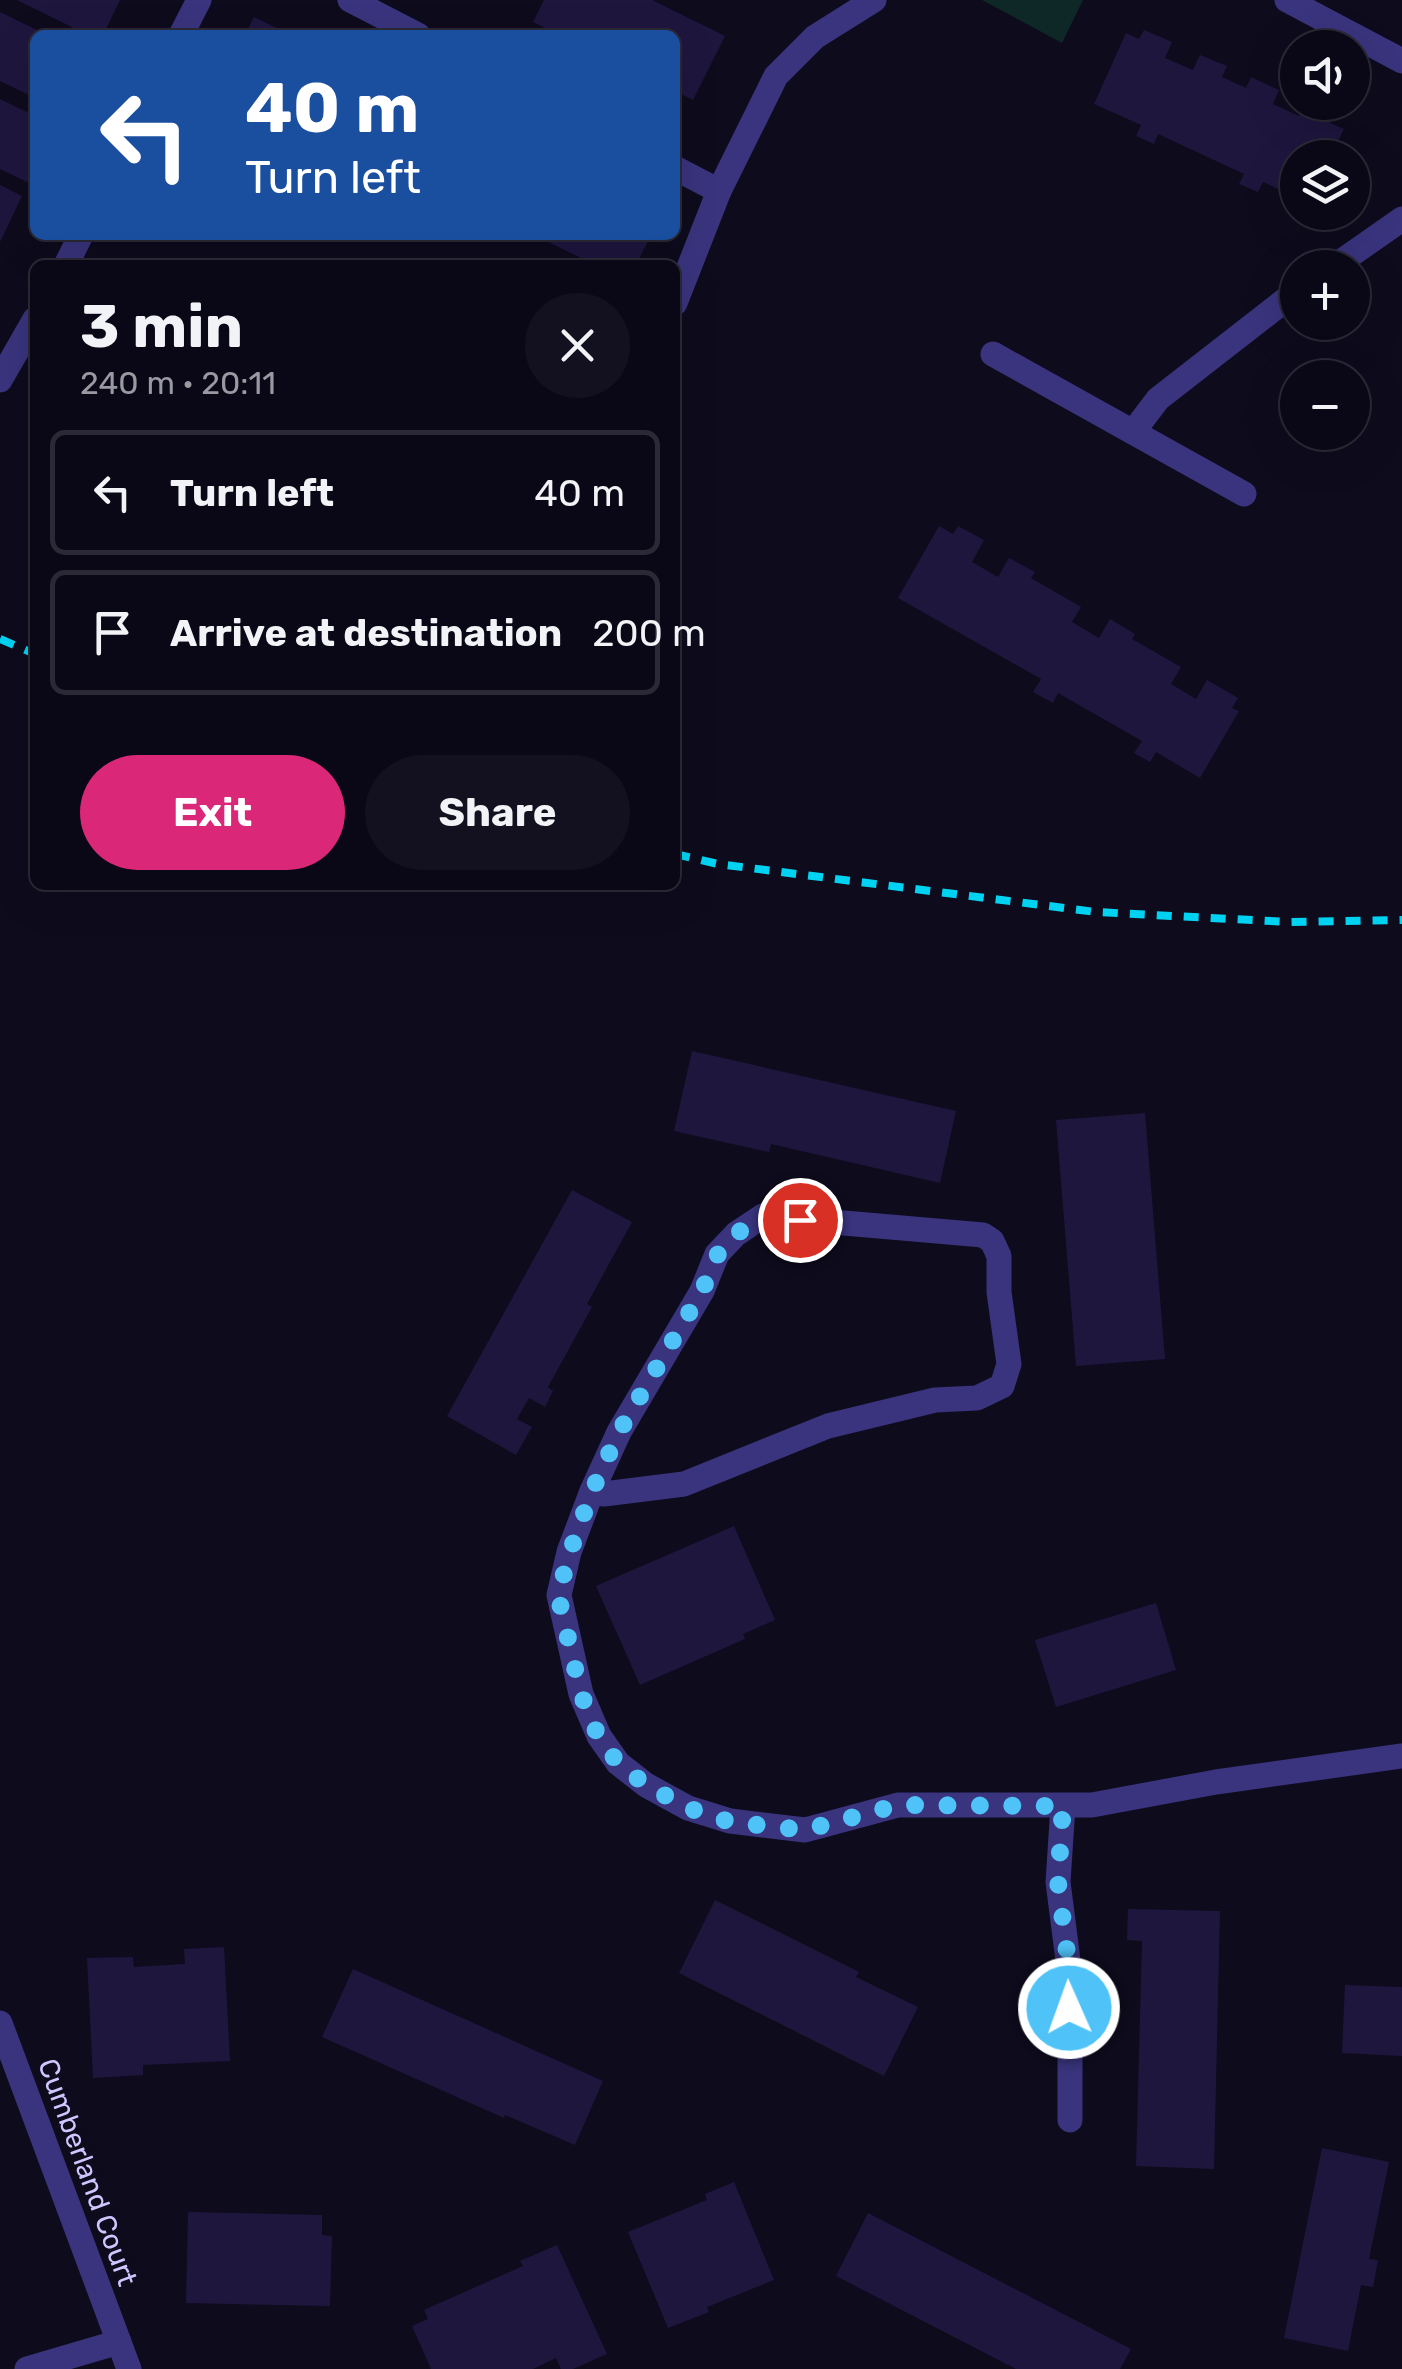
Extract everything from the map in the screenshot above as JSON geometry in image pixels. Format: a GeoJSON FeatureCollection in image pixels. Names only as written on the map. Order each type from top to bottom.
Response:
{"type":"FeatureCollection","features":[{"type":"Feature","properties":{"kind":"street"},"geometry":{"type":"LineString","coordinates":[[184,30],[199,0]]}},
{"type":"Feature","properties":{"kind":"street"},"geometry":{"type":"LineString","coordinates":[[350,0],[408,30]]}},
{"type":"Feature","properties":{"kind":"street"},"geometry":{"type":"LineString","coordinates":[[680,289],[719,191],[776,76],[815,37],[874,0]]}},
{"type":"Feature","properties":{"kind":"street"},"geometry":{"type":"LineString","coordinates":[[1287,0],[1402,62]]}},
{"type":"Feature","properties":{"kind":"street"},"geometry":{"type":"LineString","coordinates":[[680,171],[719,191]]}},
{"type":"Feature","properties":{"kind":"street"},"geometry":{"type":"LineString","coordinates":[[1358,250],[1402,220]]}},
{"type":"Feature","properties":{"kind":"street"},"geometry":{"type":"LineString","coordinates":[[1133,432],[1158,399],[1280,304]]}},
{"type":"Feature","properties":{"kind":"street"},"geometry":{"type":"LineString","coordinates":[[0,380],[30,328]]}},
{"type":"Feature","properties":{"kind":"street"},"geometry":{"type":"LineString","coordinates":[[993,354],[1244,494]]}},
{"type":"Feature","properties":{"kind":"street"},"geometry":{"type":"LineString","coordinates":[[592,1491],[604,1494],[684,1484],[828,1426],[935,1400],[976,1398],[1002,1386],[1009,1364],[999,1292],[999,1256],[983,1235],[763,1216],[736,1234],[718,1254],[702,1291],[619,1432],[592,1491],[558,1595],[581,1694],[598,1736],[618,1763],[646,1785],[688,1808],[730,1822],[805,1830],[898,1805],[1092,1805],[1216,1782],[1402,1756]]}},
{"type":"Feature","properties":{"kind":"street"},"geometry":{"type":"LineString","coordinates":[[1063,1806],[1058,1882],[1070,1976],[1070,2120]]}},
{"type":"Feature","properties":{"kind":"street","name":"Cumberland Court"},"geometry":{"type":"LineString","coordinates":[[0,2024],[129,2369]]}},
{"type":"Feature","properties":{"kind":"street"},"geometry":{"type":"LineString","coordinates":[[27,2369],[119,2342]]}},
{"type":"Feature","properties":{"kind":"green space"},"geometry":{"type":"Polygon","coordinates":[[[982,0],[1083,0],[1062,43],[982,0]]]}},
{"type":"Feature","properties":{"kind":"building"},"geometry":{"type":"Polygon","coordinates":[[[17,0],[120,0],[105,30],[78,30],[17,0]]]}},
{"type":"Feature","properties":{"kind":"building"},"geometry":{"type":"Polygon","coordinates":[[[544,0],[652,0],[725,36],[693,100],[680,94],[680,30],[550,30],[533,22],[544,0]]]}},
{"type":"Feature","properties":{"kind":"building"},"geometry":{"type":"Polygon","coordinates":[[[0,12],[37,30],[30,30],[30,96],[0,81],[0,12]]]}},
{"type":"Feature","properties":{"kind":"building"},"geometry":{"type":"Polygon","coordinates":[[[254,17],[281,30],[248,30],[254,17]]]}},
{"type":"Feature","properties":{"kind":"building"},"geometry":{"type":"Polygon","coordinates":[[[1144,30],[1172,42],[1165,58],[1193,70],[1200,55],[1227,66],[1222,77],[1246,88],[1251,77],[1279,90],[1273,104],[1280,107],[1280,120],[1331,120],[1330,123],[1344,129],[1339,140],[1280,140],[1280,190],[1263,182],[1258,192],[1239,184],[1244,174],[1158,134],[1154,144],[1136,136],[1141,125],[1094,104],[1126,33],[1139,39],[1144,30]]]}},
{"type":"Feature","properties":{"kind":"building"},"geometry":{"type":"Polygon","coordinates":[[[0,99],[30,114],[30,181],[0,169],[0,99]]]}},
{"type":"Feature","properties":{"kind":"building"},"geometry":{"type":"Polygon","coordinates":[[[0,185],[22,196],[0,242],[0,185]]]}},
{"type":"Feature","properties":{"kind":"building"},"geometry":{"type":"Polygon","coordinates":[[[544,240],[648,240],[638,260],[585,260],[544,240]]]}},
{"type":"Feature","properties":{"kind":"building"},"geometry":{"type":"Polygon","coordinates":[[[939,526],[953,534],[958,526],[984,540],[972,562],[998,577],[1009,558],[1035,572],[1031,578],[1081,607],[1072,622],[1099,638],[1110,619],[1135,634],[1132,639],[1181,667],[1171,684],[1196,699],[1207,680],[1238,698],[1232,708],[1239,711],[1200,778],[1156,752],[1150,762],[1134,753],[1142,741],[1058,693],[1053,703],[1033,692],[1041,679],[898,598],[939,526]]]}},
{"type":"Feature","properties":{"kind":"building"},"geometry":{"type":"Polygon","coordinates":[[[692,1051],[956,1111],[940,1183],[771,1144],[769,1152],[674,1131],[692,1051]]]}},
{"type":"Feature","properties":{"kind":"building"},"geometry":{"type":"Polygon","coordinates":[[[1145,1113],[1165,1359],[1076,1366],[1056,1120],[1145,1113]]]}},
{"type":"Feature","properties":{"kind":"building"},"geometry":{"type":"Polygon","coordinates":[[[572,1190],[632,1222],[587,1304],[592,1307],[548,1387],[553,1391],[545,1407],[529,1398],[517,1419],[532,1427],[516,1455],[447,1416],[572,1190]]]}},
{"type":"Feature","properties":{"kind":"building"},"geometry":{"type":"Polygon","coordinates":[[[734,1526],[775,1620],[743,1634],[745,1639],[640,1685],[596,1586],[734,1526]]]}},
{"type":"Feature","properties":{"kind":"building"},"geometry":{"type":"Polygon","coordinates":[[[1156,1603],[1176,1670],[1056,1707],[1035,1640],[1156,1603]]]}},
{"type":"Feature","properties":{"kind":"building"},"geometry":{"type":"Polygon","coordinates":[[[715,1900],[859,1972],[856,1977],[918,2007],[884,2076],[679,1973],[715,1900]]]}},
{"type":"Feature","properties":{"kind":"building"},"geometry":{"type":"Polygon","coordinates":[[[1128,1909],[1220,1911],[1214,2169],[1136,2166],[1142,1941],[1127,1940],[1128,1909]]]}},
{"type":"Feature","properties":{"kind":"building"},"geometry":{"type":"Polygon","coordinates":[[[224,1947],[230,2061],[143,2065],[143,2075],[93,2078],[87,1958],[133,1957],[134,1967],[185,1964],[184,1949],[224,1947]]]}},
{"type":"Feature","properties":{"kind":"building"},"geometry":{"type":"Polygon","coordinates":[[[353,1969],[603,2081],[575,2145],[505,2115],[504,2118],[322,2037],[353,1969]]]}},
{"type":"Feature","properties":{"kind":"building"},"geometry":{"type":"Polygon","coordinates":[[[1345,1985],[1402,1987],[1402,2056],[1342,2053],[1345,1985]]]}},
{"type":"Feature","properties":{"kind":"building"},"geometry":{"type":"Polygon","coordinates":[[[1322,2148],[1389,2162],[1369,2259],[1378,2260],[1373,2287],[1361,2285],[1348,2351],[1284,2338],[1322,2148]]]}},
{"type":"Feature","properties":{"kind":"building"},"geometry":{"type":"Polygon","coordinates":[[[734,2182],[774,2280],[707,2307],[709,2312],[668,2328],[628,2232],[707,2200],[705,2194],[734,2182]]]}},
{"type":"Feature","properties":{"kind":"building"},"geometry":{"type":"Polygon","coordinates":[[[188,2212],[322,2215],[322,2235],[332,2236],[330,2306],[186,2303],[188,2212]]]}},
{"type":"Feature","properties":{"kind":"building"},"geometry":{"type":"Polygon","coordinates":[[[868,2213],[1131,2349],[1120,2369],[1016,2369],[836,2276],[868,2213]]]}},
{"type":"Feature","properties":{"kind":"building"},"geometry":{"type":"Polygon","coordinates":[[[557,2245],[607,2354],[573,2369],[561,2369],[556,2358],[533,2369],[431,2369],[412,2326],[428,2319],[424,2310],[523,2266],[520,2261],[557,2245]]]}},
{"type":"Feature","properties":{"kind":"railway"},"geometry":{"type":"LineString","coordinates":[[0,639],[30,652]]}},
{"type":"Feature","properties":{"kind":"railway"},"geometry":{"type":"LineString","coordinates":[[680,855],[718,864],[1096,912],[1289,922],[1402,920]]}},
{"type":"Feature","properties":{"kind":"route"},"geometry":{"type":"LineString","coordinates":[[800,1220],[763,1216],[736,1234],[718,1254],[702,1291],[619,1432],[592,1491],[558,1595],[581,1694],[598,1736],[618,1763],[646,1785],[688,1808],[730,1822],[805,1830],[898,1805],[1063,1806],[1058,1882],[1070,1976],[1069,2008]]}}]}
